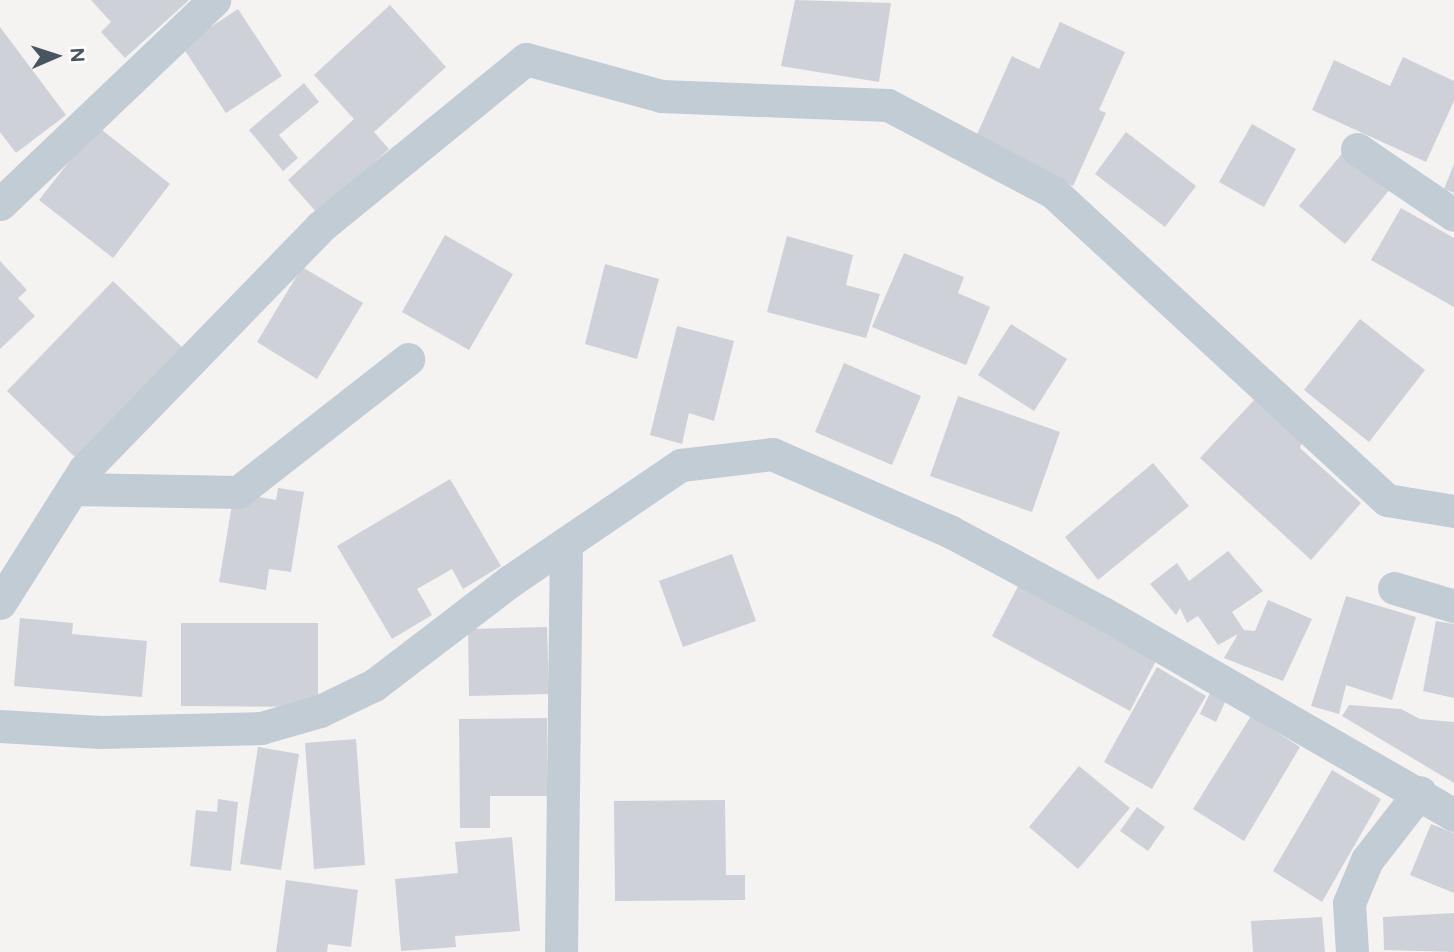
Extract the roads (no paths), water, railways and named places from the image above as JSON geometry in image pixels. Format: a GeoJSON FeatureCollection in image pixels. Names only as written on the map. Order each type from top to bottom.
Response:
{"type":"FeatureCollection","features":[{"type":"Feature","properties":{"kind":"street"},"geometry":{"type":"LineString","coordinates":[[0,204],[214,0]]}},
{"type":"Feature","properties":{"kind":"street"},"geometry":{"type":"LineString","coordinates":[[0,603],[84,470],[320,227],[526,60],[661,96],[888,105],[1054,192],[1387,500],[1454,511]]}},
{"type":"Feature","properties":{"kind":"street"},"geometry":{"type":"LineString","coordinates":[[1357,149],[1454,215]]}},
{"type":"Feature","properties":{"kind":"street"},"geometry":{"type":"LineString","coordinates":[[72,489],[238,492],[408,359]]}},
{"type":"Feature","properties":{"kind":"street"},"geometry":{"type":"LineString","coordinates":[[0,726],[100,732],[261,728],[320,711],[374,685],[566,543],[681,466],[772,454],[951,532],[1102,613],[1335,750],[1420,792],[1454,815]]}},
{"type":"Feature","properties":{"kind":"street"},"geometry":{"type":"LineString","coordinates":[[561,952],[566,543]]}},
{"type":"Feature","properties":{"kind":"street"},"geometry":{"type":"LineString","coordinates":[[1394,588],[1454,606]]}},
{"type":"Feature","properties":{"kind":"street"},"geometry":{"type":"LineString","coordinates":[[1352,952],[1349,903],[1367,860],[1420,792]]}}]}
